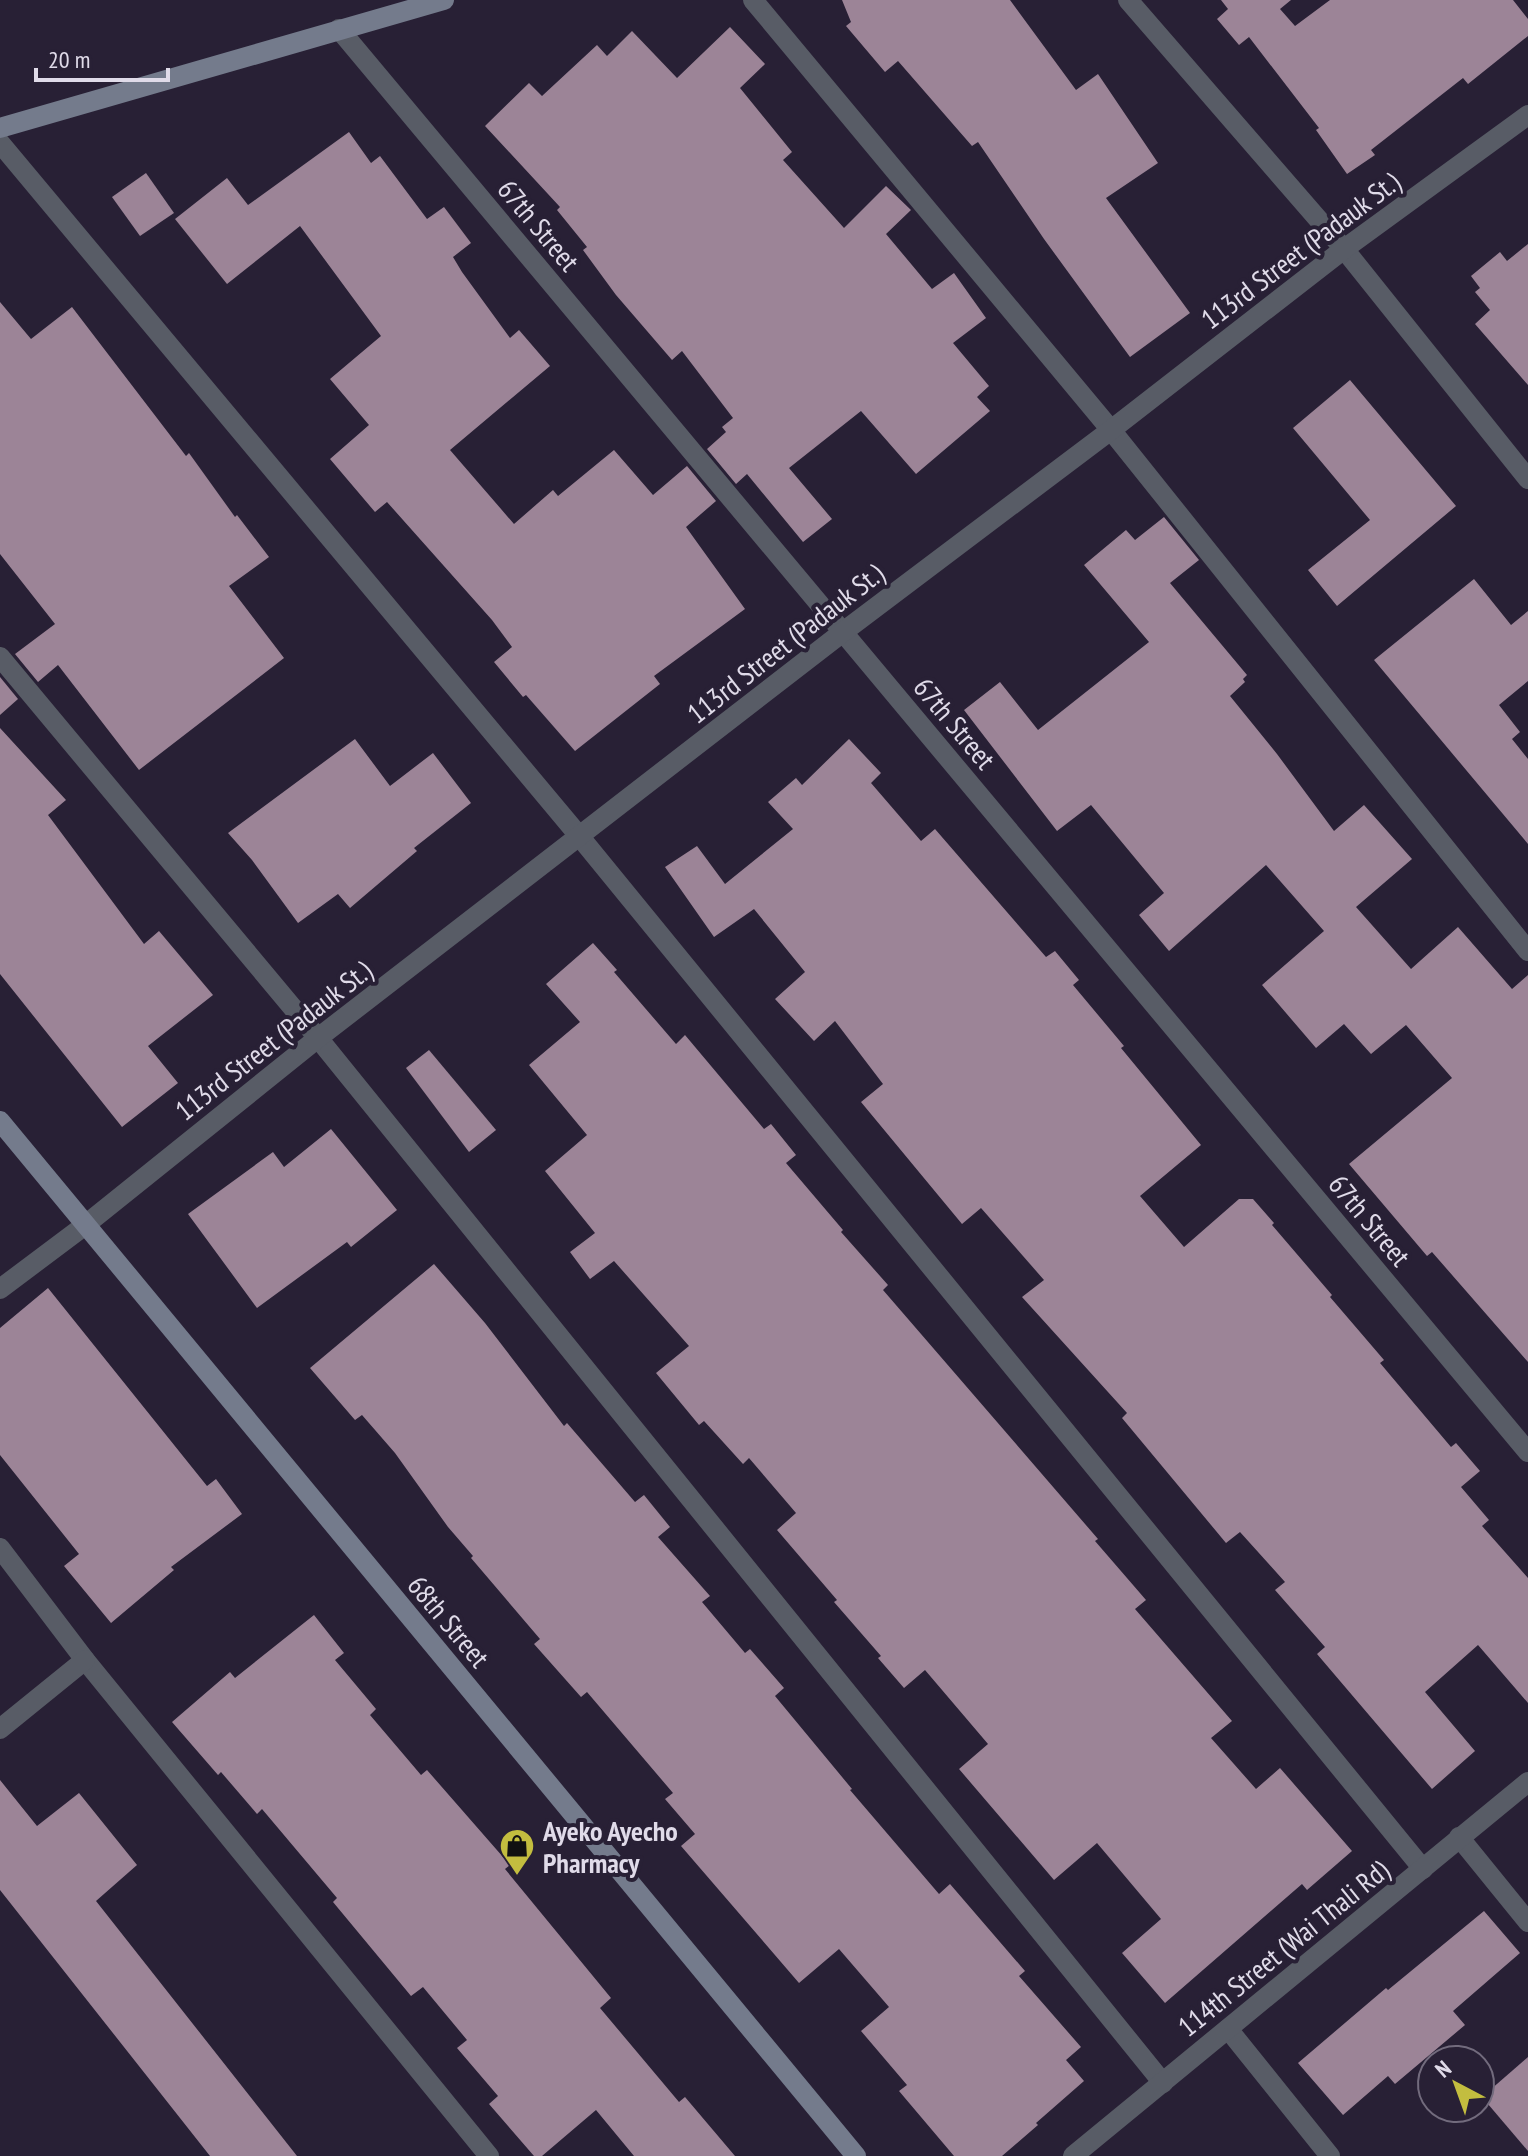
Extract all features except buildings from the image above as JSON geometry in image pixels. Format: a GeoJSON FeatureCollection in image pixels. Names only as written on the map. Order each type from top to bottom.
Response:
{"type":"FeatureCollection","features":[{"type":"Feature","properties":{"kind":"main road"},"geometry":{"type":"LineString","coordinates":[[0,128],[444,0]]}},
{"type":"Feature","properties":{"kind":"main road","name":"68th Street"},"geometry":{"type":"LineString","coordinates":[[0,1121],[856,2156]]}},
{"type":"Feature","properties":{"kind":"street"},"geometry":{"type":"LineString","coordinates":[[753,0],[1111,430],[1528,951]]}},
{"type":"Feature","properties":{"kind":"street"},"geometry":{"type":"LineString","coordinates":[[1128,0],[1344,249],[1528,479]]}},
{"type":"Feature","properties":{"kind":"street","name":"67th Street"},"geometry":{"type":"LineString","coordinates":[[339,29],[1528,1452]]}},
{"type":"Feature","properties":{"kind":"street","name":"113rd Street (Padauk St.)"},"geometry":{"type":"LineString","coordinates":[[0,1289],[84,1226],[318,1038],[843,632],[1344,249],[1528,115]]}},
{"type":"Feature","properties":{"kind":"street"},"geometry":{"type":"LineString","coordinates":[[0,143],[580,837],[1423,1869]]}},
{"type":"Feature","properties":{"kind":"street"},"geometry":{"type":"LineString","coordinates":[[0,657],[318,1038],[1163,2083]]}},
{"type":"Feature","properties":{"kind":"street"},"geometry":{"type":"LineString","coordinates":[[0,1548],[85,1660],[489,2156]]}},
{"type":"Feature","properties":{"kind":"street"},"geometry":{"type":"LineString","coordinates":[[0,1729],[85,1660]]}},
{"type":"Feature","properties":{"kind":"street","name":"114th Street (Wai Thali Rd)"},"geometry":{"type":"LineString","coordinates":[[1073,2156],[1528,1782]]}},
{"type":"Feature","properties":{"kind":"street"},"geometry":{"type":"LineString","coordinates":[[1459,1837],[1528,1922]]}},
{"type":"Feature","properties":{"kind":"street"},"geometry":{"type":"LineString","coordinates":[[1228,2029],[1330,2156]]}},
{"type":"Feature","properties":{"kind":"place","name":"Ayeko Ayecho Pharmacy"},"geometry":{"type":"Point","coordinates":[517,1877]}}]}
